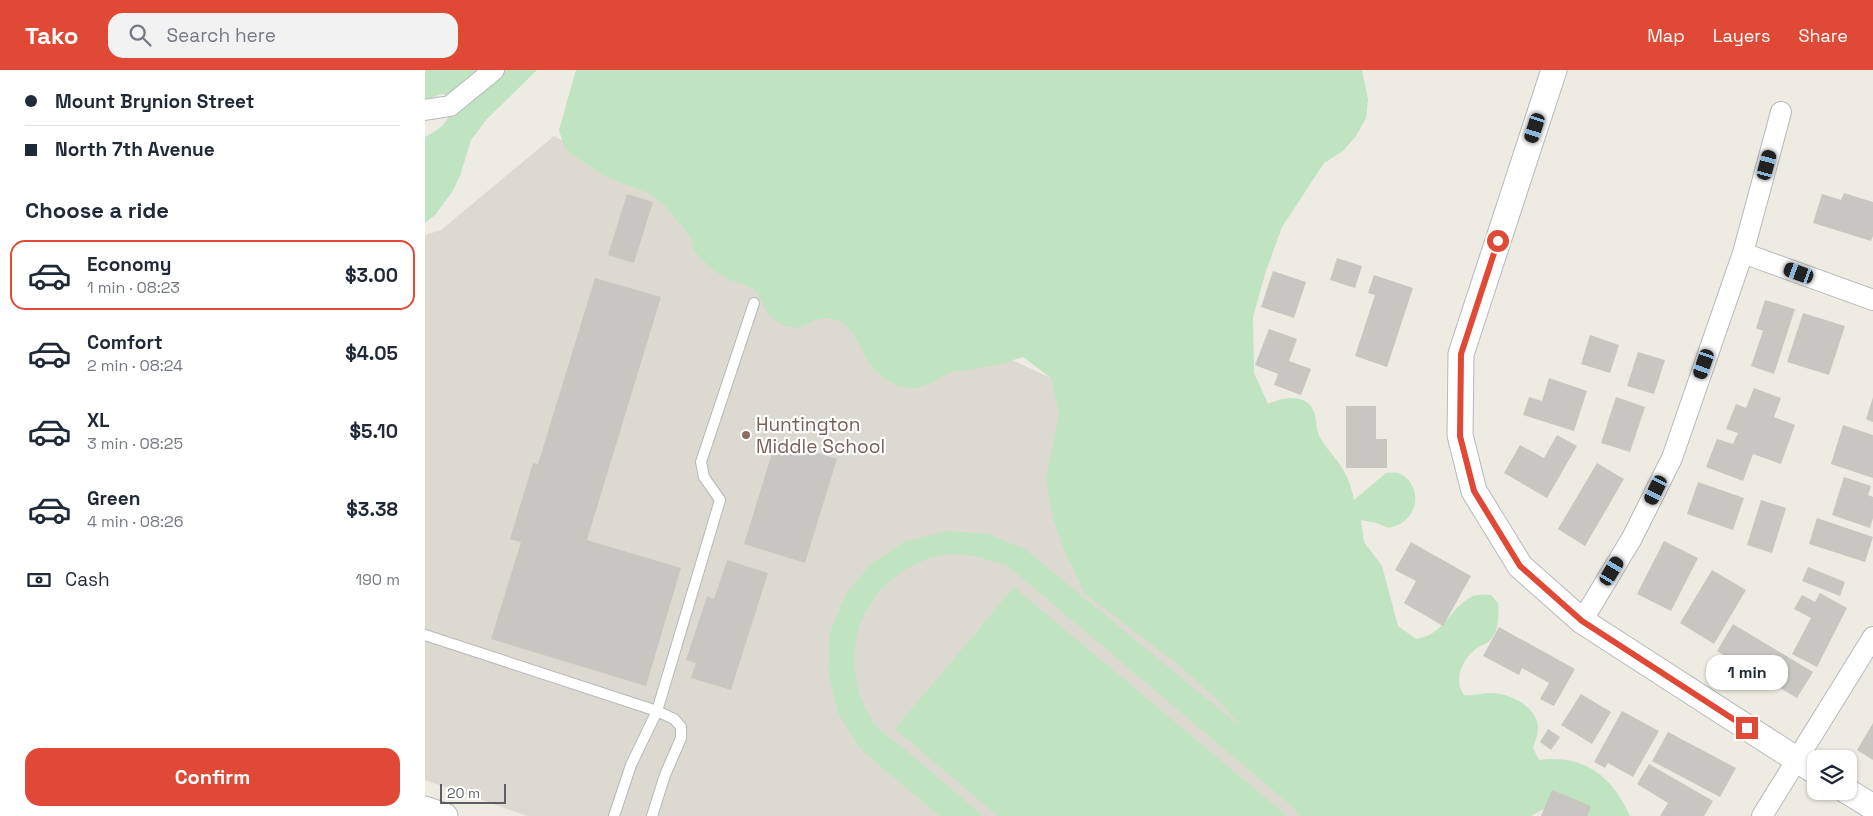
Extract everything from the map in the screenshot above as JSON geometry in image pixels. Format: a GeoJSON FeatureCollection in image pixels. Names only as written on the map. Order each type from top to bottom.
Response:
{"type":"FeatureCollection","features":[{"type":"Feature","properties":{"kind":"street"},"geometry":{"type":"LineString","coordinates":[[425,110],[450,106],[494,70]]}},
{"type":"Feature","properties":{"kind":"street"},"geometry":{"type":"LineString","coordinates":[[1550,80],[1461,354],[1460,436],[1474,491],[1520,566],[1582,621],[1807,766],[1762,816]]}},
{"type":"Feature","properties":{"kind":"street"},"geometry":{"type":"LineString","coordinates":[[1582,621],[1632,538],[1672,458],[1743,253],[1781,112]]}},
{"type":"Feature","properties":{"kind":"street"},"geometry":{"type":"LineString","coordinates":[[1743,253],[1873,300]]}},
{"type":"Feature","properties":{"kind":"street"},"geometry":{"type":"LineString","coordinates":[[1815,750],[1873,637]]}},
{"type":"Feature","properties":{"kind":"street"},"geometry":{"type":"LineString","coordinates":[[1857,797],[1873,807]]}},
{"type":"Feature","properties":{"kind":"street"},"geometry":{"type":"LineString","coordinates":[[425,808],[445,816]]}},
{"type":"Feature","properties":{"kind":"lane"},"geometry":{"type":"LineString","coordinates":[[614,816],[631,764],[657,711],[720,500],[704,477],[701,462],[754,303]]}},
{"type":"Feature","properties":{"kind":"lane"},"geometry":{"type":"LineString","coordinates":[[425,635],[657,711],[674,719],[681,727],[681,738],[665,776],[652,816]]}},
{"type":"Feature","properties":{"kind":"shaded area","name":"Huntington Middle School"},"geometry":{"type":"Polygon","coordinates":[[[554,136],[758,242],[1051,378],[1082,493],[1362,816],[527,816],[425,780],[425,235],[441,230],[554,136]]]}},
{"type":"Feature","properties":{"kind":"green space"},"geometry":{"type":"Polygon","coordinates":[[[425,70],[537,70],[487,119],[471,140],[460,176],[452,192],[435,215],[425,223],[425,137],[438,130],[446,122],[451,112],[453,98],[441,94],[425,102],[425,70]]]}},
{"type":"Feature","properties":{"kind":"green space"},"geometry":{"type":"Polygon","coordinates":[[[576,70],[1362,70],[1368,100],[1366,118],[1356,136],[1343,151],[1324,163],[1282,227],[1266,271],[1253,317],[1254,373],[1268,404],[1281,399],[1296,398],[1305,401],[1312,407],[1319,436],[1345,472],[1354,500],[1386,473],[1398,473],[1405,477],[1414,489],[1415,503],[1413,510],[1402,523],[1389,528],[1361,520],[1364,542],[1382,566],[1398,626],[1416,639],[1425,637],[1440,627],[1463,602],[1478,595],[1491,595],[1498,603],[1497,628],[1493,637],[1472,653],[1463,664],[1459,683],[1464,695],[1487,693],[1505,695],[1530,709],[1538,724],[1533,748],[1539,760],[1555,759],[1570,761],[1595,771],[1615,790],[1630,816],[1559,816],[1545,808],[1531,816],[1299,816],[1293,807],[1008,566],[973,556],[946,554],[911,566],[889,582],[873,600],[861,622],[855,646],[855,671],[861,697],[873,722],[882,732],[983,816],[940,816],[859,748],[838,713],[828,673],[830,632],[846,594],[872,563],[907,541],[947,531],[988,534],[1025,549],[1242,728],[1218,700],[1179,665],[1085,594],[1065,552],[1053,519],[1046,479],[1059,414],[1051,378],[1023,357],[998,365],[951,372],[931,383],[916,388],[900,387],[885,379],[870,365],[853,333],[839,320],[825,318],[812,321],[799,328],[783,326],[768,314],[756,291],[727,279],[713,270],[694,251],[691,238],[665,205],[646,192],[604,176],[565,149],[559,130],[576,70]]]}},
{"type":"Feature","properties":{"kind":"green space"},"geometry":{"type":"Polygon","coordinates":[[[1014,587],[1287,816],[998,816],[895,729],[1014,587]]]}},
{"type":"Feature","properties":{"kind":"building"},"geometry":{"type":"Polygon","coordinates":[[[1844,193],[1873,202],[1873,236],[1871,241],[1813,223],[1822,194],[1841,200],[1844,193]]]}},
{"type":"Feature","properties":{"kind":"building"},"geometry":{"type":"Polygon","coordinates":[[[627,194],[653,202],[634,263],[608,255],[627,194]]]}},
{"type":"Feature","properties":{"kind":"building"},"geometry":{"type":"Polygon","coordinates":[[[1337,258],[1362,266],[1355,288],[1330,280],[1337,258]]]}},
{"type":"Feature","properties":{"kind":"building"},"geometry":{"type":"Polygon","coordinates":[[[1273,271],[1306,282],[1294,318],[1261,307],[1273,271]]]}},
{"type":"Feature","properties":{"kind":"building"},"geometry":{"type":"Polygon","coordinates":[[[1374,275],[1413,288],[1387,367],[1355,356],[1375,295],[1368,293],[1374,275]]]}},
{"type":"Feature","properties":{"kind":"building"},"geometry":{"type":"Polygon","coordinates":[[[595,278],[661,297],[587,540],[681,568],[646,686],[491,639],[521,542],[510,539],[533,463],[538,464],[595,278]]]}},
{"type":"Feature","properties":{"kind":"building"},"geometry":{"type":"Polygon","coordinates":[[[1765,300],[1795,309],[1774,374],[1751,366],[1763,331],[1756,328],[1765,300]]]}},
{"type":"Feature","properties":{"kind":"building"},"geometry":{"type":"Polygon","coordinates":[[[1803,313],[1845,326],[1829,375],[1787,362],[1803,313]]]}},
{"type":"Feature","properties":{"kind":"building"},"geometry":{"type":"Polygon","coordinates":[[[1269,329],[1297,339],[1289,361],[1311,369],[1301,395],[1274,385],[1278,374],[1255,365],[1269,329]]]}},
{"type":"Feature","properties":{"kind":"building"},"geometry":{"type":"Polygon","coordinates":[[[1590,335],[1619,345],[1610,373],[1581,364],[1590,335]]]}},
{"type":"Feature","properties":{"kind":"building"},"geometry":{"type":"Polygon","coordinates":[[[1638,352],[1665,360],[1654,394],[1627,386],[1638,352]]]}},
{"type":"Feature","properties":{"kind":"building"},"geometry":{"type":"Polygon","coordinates":[[[1549,378],[1587,391],[1574,431],[1523,415],[1529,397],[1542,401],[1549,378]]]}},
{"type":"Feature","properties":{"kind":"building"},"geometry":{"type":"Polygon","coordinates":[[[1754,388],[1781,398],[1774,417],[1795,425],[1781,464],[1753,454],[1743,481],[1706,467],[1717,439],[1733,444],[1738,433],[1726,429],[1736,404],[1746,408],[1754,388]]]}},
{"type":"Feature","properties":{"kind":"building"},"geometry":{"type":"Polygon","coordinates":[[[1616,397],[1645,407],[1630,452],[1601,443],[1616,397]]]}},
{"type":"Feature","properties":{"kind":"building"},"geometry":{"type":"Polygon","coordinates":[[[1873,397],[1873,422],[1866,419],[1873,397]]]}},
{"type":"Feature","properties":{"kind":"building"},"geometry":{"type":"Polygon","coordinates":[[[1346,406],[1376,406],[1376,439],[1387,439],[1387,468],[1346,468],[1346,406]]]}},
{"type":"Feature","properties":{"kind":"building"},"geometry":{"type":"Polygon","coordinates":[[[1843,425],[1873,435],[1873,478],[1831,464],[1843,425]]]}},
{"type":"Feature","properties":{"kind":"building"},"geometry":{"type":"Polygon","coordinates":[[[1557,435],[1577,446],[1547,498],[1504,473],[1520,445],[1544,458],[1557,435]]]}},
{"type":"Feature","properties":{"kind":"building"},"geometry":{"type":"Polygon","coordinates":[[[776,440],[837,459],[805,563],[744,544],[776,440]]]}},
{"type":"Feature","properties":{"kind":"building"},"geometry":{"type":"Polygon","coordinates":[[[1597,463],[1624,479],[1585,546],[1558,529],[1597,463]]]}},
{"type":"Feature","properties":{"kind":"building"},"geometry":{"type":"Polygon","coordinates":[[[1844,477],[1871,486],[1868,495],[1873,497],[1873,518],[1870,528],[1832,515],[1844,477]]]}},
{"type":"Feature","properties":{"kind":"building"},"geometry":{"type":"Polygon","coordinates":[[[1698,482],[1744,498],[1733,530],[1687,514],[1698,482]]]}},
{"type":"Feature","properties":{"kind":"building"},"geometry":{"type":"Polygon","coordinates":[[[1761,500],[1786,508],[1772,553],[1747,545],[1761,500]]]}},
{"type":"Feature","properties":{"kind":"building"},"geometry":{"type":"Polygon","coordinates":[[[1817,518],[1873,537],[1865,562],[1809,544],[1817,518]]]}},
{"type":"Feature","properties":{"kind":"building"},"geometry":{"type":"Polygon","coordinates":[[[1664,541],[1698,558],[1671,611],[1637,594],[1664,541]]]}},
{"type":"Feature","properties":{"kind":"building"},"geometry":{"type":"Polygon","coordinates":[[[1411,542],[1471,576],[1443,626],[1404,603],[1416,581],[1395,570],[1411,542]]]}},
{"type":"Feature","properties":{"kind":"building"},"geometry":{"type":"Polygon","coordinates":[[[727,560],[768,573],[731,690],[691,678],[696,663],[686,660],[707,596],[714,599],[727,560]]]}},
{"type":"Feature","properties":{"kind":"building"},"geometry":{"type":"Polygon","coordinates":[[[1808,567],[1845,582],[1840,596],[1802,581],[1808,567]]]}},
{"type":"Feature","properties":{"kind":"building"},"geometry":{"type":"Polygon","coordinates":[[[1712,570],[1746,590],[1714,644],[1680,623],[1712,570]]]}},
{"type":"Feature","properties":{"kind":"building"},"geometry":{"type":"Polygon","coordinates":[[[1820,593],[1847,608],[1817,667],[1792,654],[1811,618],[1794,609],[1802,595],[1815,602],[1820,593]]]}},
{"type":"Feature","properties":{"kind":"building"},"geometry":{"type":"Polygon","coordinates":[[[1733,624],[1813,672],[1797,698],[1717,651],[1733,624]]]}},
{"type":"Feature","properties":{"kind":"building"},"geometry":{"type":"Polygon","coordinates":[[[1499,627],[1575,669],[1554,706],[1540,699],[1549,683],[1522,668],[1519,675],[1483,656],[1499,627]]]}},
{"type":"Feature","properties":{"kind":"building"},"geometry":{"type":"Polygon","coordinates":[[[1581,694],[1611,712],[1592,744],[1561,725],[1581,694]]]}},
{"type":"Feature","properties":{"kind":"building"},"geometry":{"type":"Polygon","coordinates":[[[1622,711],[1659,731],[1633,777],[1608,763],[1605,768],[1594,762],[1622,711]]]}},
{"type":"Feature","properties":{"kind":"building"},"geometry":{"type":"Polygon","coordinates":[[[1873,723],[1873,760],[1857,750],[1873,723]]]}},
{"type":"Feature","properties":{"kind":"building"},"geometry":{"type":"Polygon","coordinates":[[[1548,729],[1560,737],[1551,750],[1540,742],[1548,729]]]}},
{"type":"Feature","properties":{"kind":"building"},"geometry":{"type":"Polygon","coordinates":[[[1668,732],[1736,768],[1720,797],[1652,761],[1668,732]]]}},
{"type":"Feature","properties":{"kind":"building"},"geometry":{"type":"Polygon","coordinates":[[[1649,764],[1713,801],[1704,816],[1660,816],[1668,803],[1637,784],[1649,764]]]}},
{"type":"Feature","properties":{"kind":"building"},"geometry":{"type":"Polygon","coordinates":[[[1552,790],[1591,806],[1587,816],[1541,816],[1552,790]]]}},
{"type":"Feature","properties":{"kind":"place","name":"Huntington Middle School"},"geometry":{"type":"Point","coordinates":[746,435]}},
{"type":"Feature","properties":{"kind":"route"},"geometry":{"type":"LineString","coordinates":[[1498,241],[1461,354],[1460,436],[1474,491],[1520,566],[1582,621],[1747,728]]}}]}
